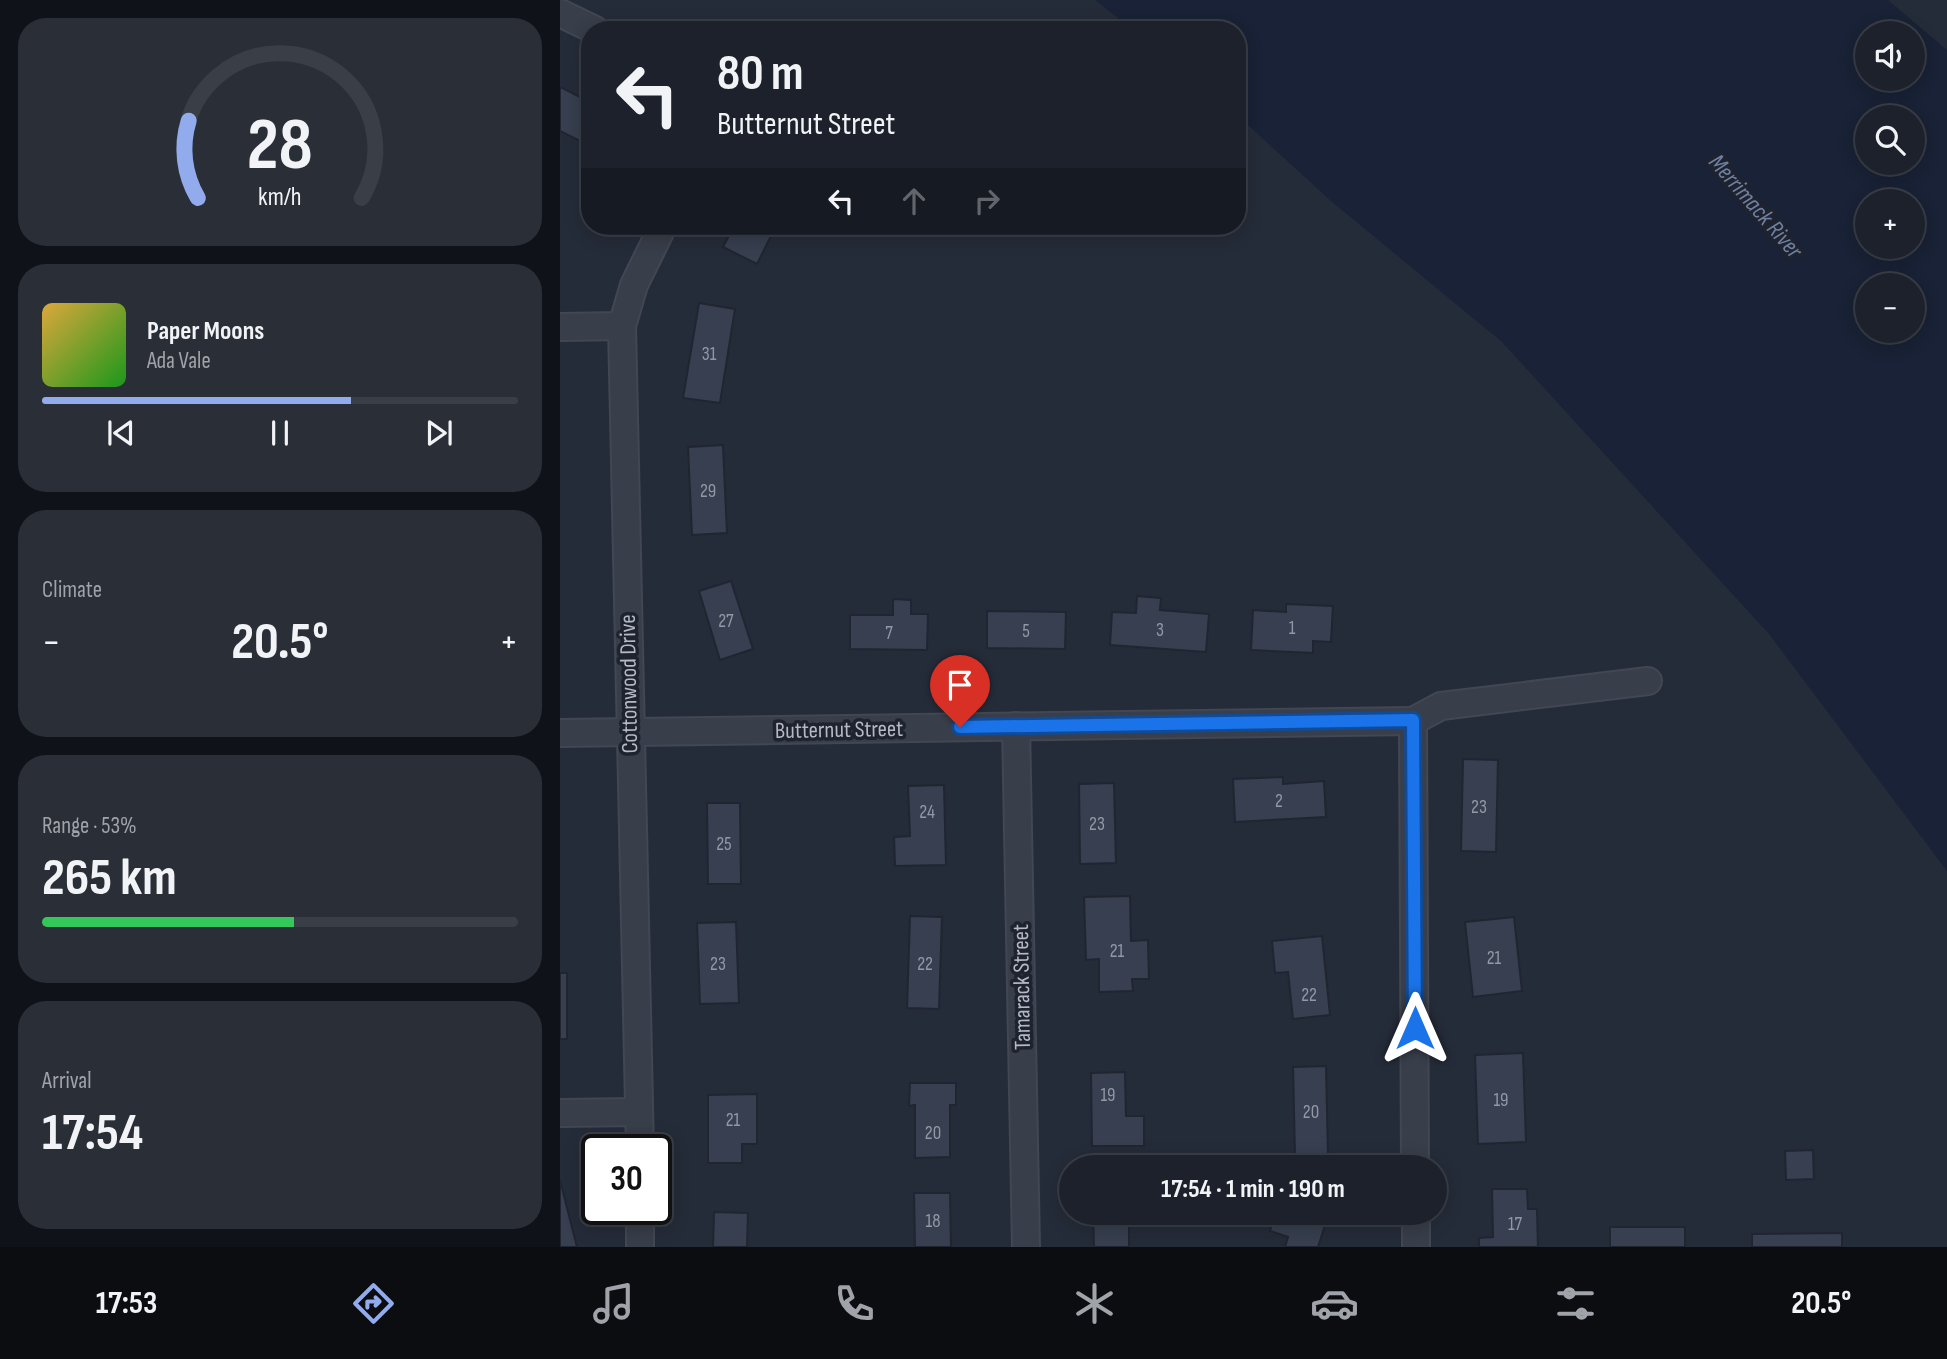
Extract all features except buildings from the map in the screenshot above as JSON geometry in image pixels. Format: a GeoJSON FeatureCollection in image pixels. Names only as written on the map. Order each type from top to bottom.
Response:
{"type":"FeatureCollection","features":[{"type":"Feature","properties":{"kind":"street"},"geometry":{"type":"LineString","coordinates":[[560,13],[581,23]]}},
{"type":"Feature","properties":{"kind":"street","name":"Cottonwood Drive"},"geometry":{"type":"LineString","coordinates":[[640,1134],[622,326],[634,285],[659,235]]}},
{"type":"Feature","properties":{"kind":"street"},"geometry":{"type":"LineString","coordinates":[[560,327],[622,326]]}},
{"type":"Feature","properties":{"kind":"street"},"geometry":{"type":"LineString","coordinates":[[1415,1155],[1413,720],[1441,706],[1648,681]]}},
{"type":"Feature","properties":{"kind":"street","name":"Butternut Street"},"geometry":{"type":"LineString","coordinates":[[560,733],[1413,720]]}},
{"type":"Feature","properties":{"kind":"street","name":"Tamarack Street"},"geometry":{"type":"LineString","coordinates":[[1016,726],[1026,1247]]}},
{"type":"Feature","properties":{"kind":"street"},"geometry":{"type":"LineString","coordinates":[[560,1113],[639,1112]]}},
{"type":"Feature","properties":{"kind":"street"},"geometry":{"type":"LineString","coordinates":[[640,1225],[640,1247]]}},
{"type":"Feature","properties":{"kind":"street"},"geometry":{"type":"LineString","coordinates":[[1416,1225],[1416,1247]]}},
{"type":"Feature","properties":{"kind":"water","name":"Merrimack River"},"geometry":{"type":"Polygon","coordinates":[[[1095,0],[1888,0],[1913,21],[1855,21],[1855,91],[1925,91],[1925,31],[1947,50],[1947,871],[1769,634],[1502,342],[1331,201],[1246,123],[1246,21],[1122,21],[1095,0]]]}},
{"type":"Feature","properties":{"kind":"route"},"geometry":{"type":"LineString","coordinates":[[960,727],[1413,720],[1415,1028]]}}]}
